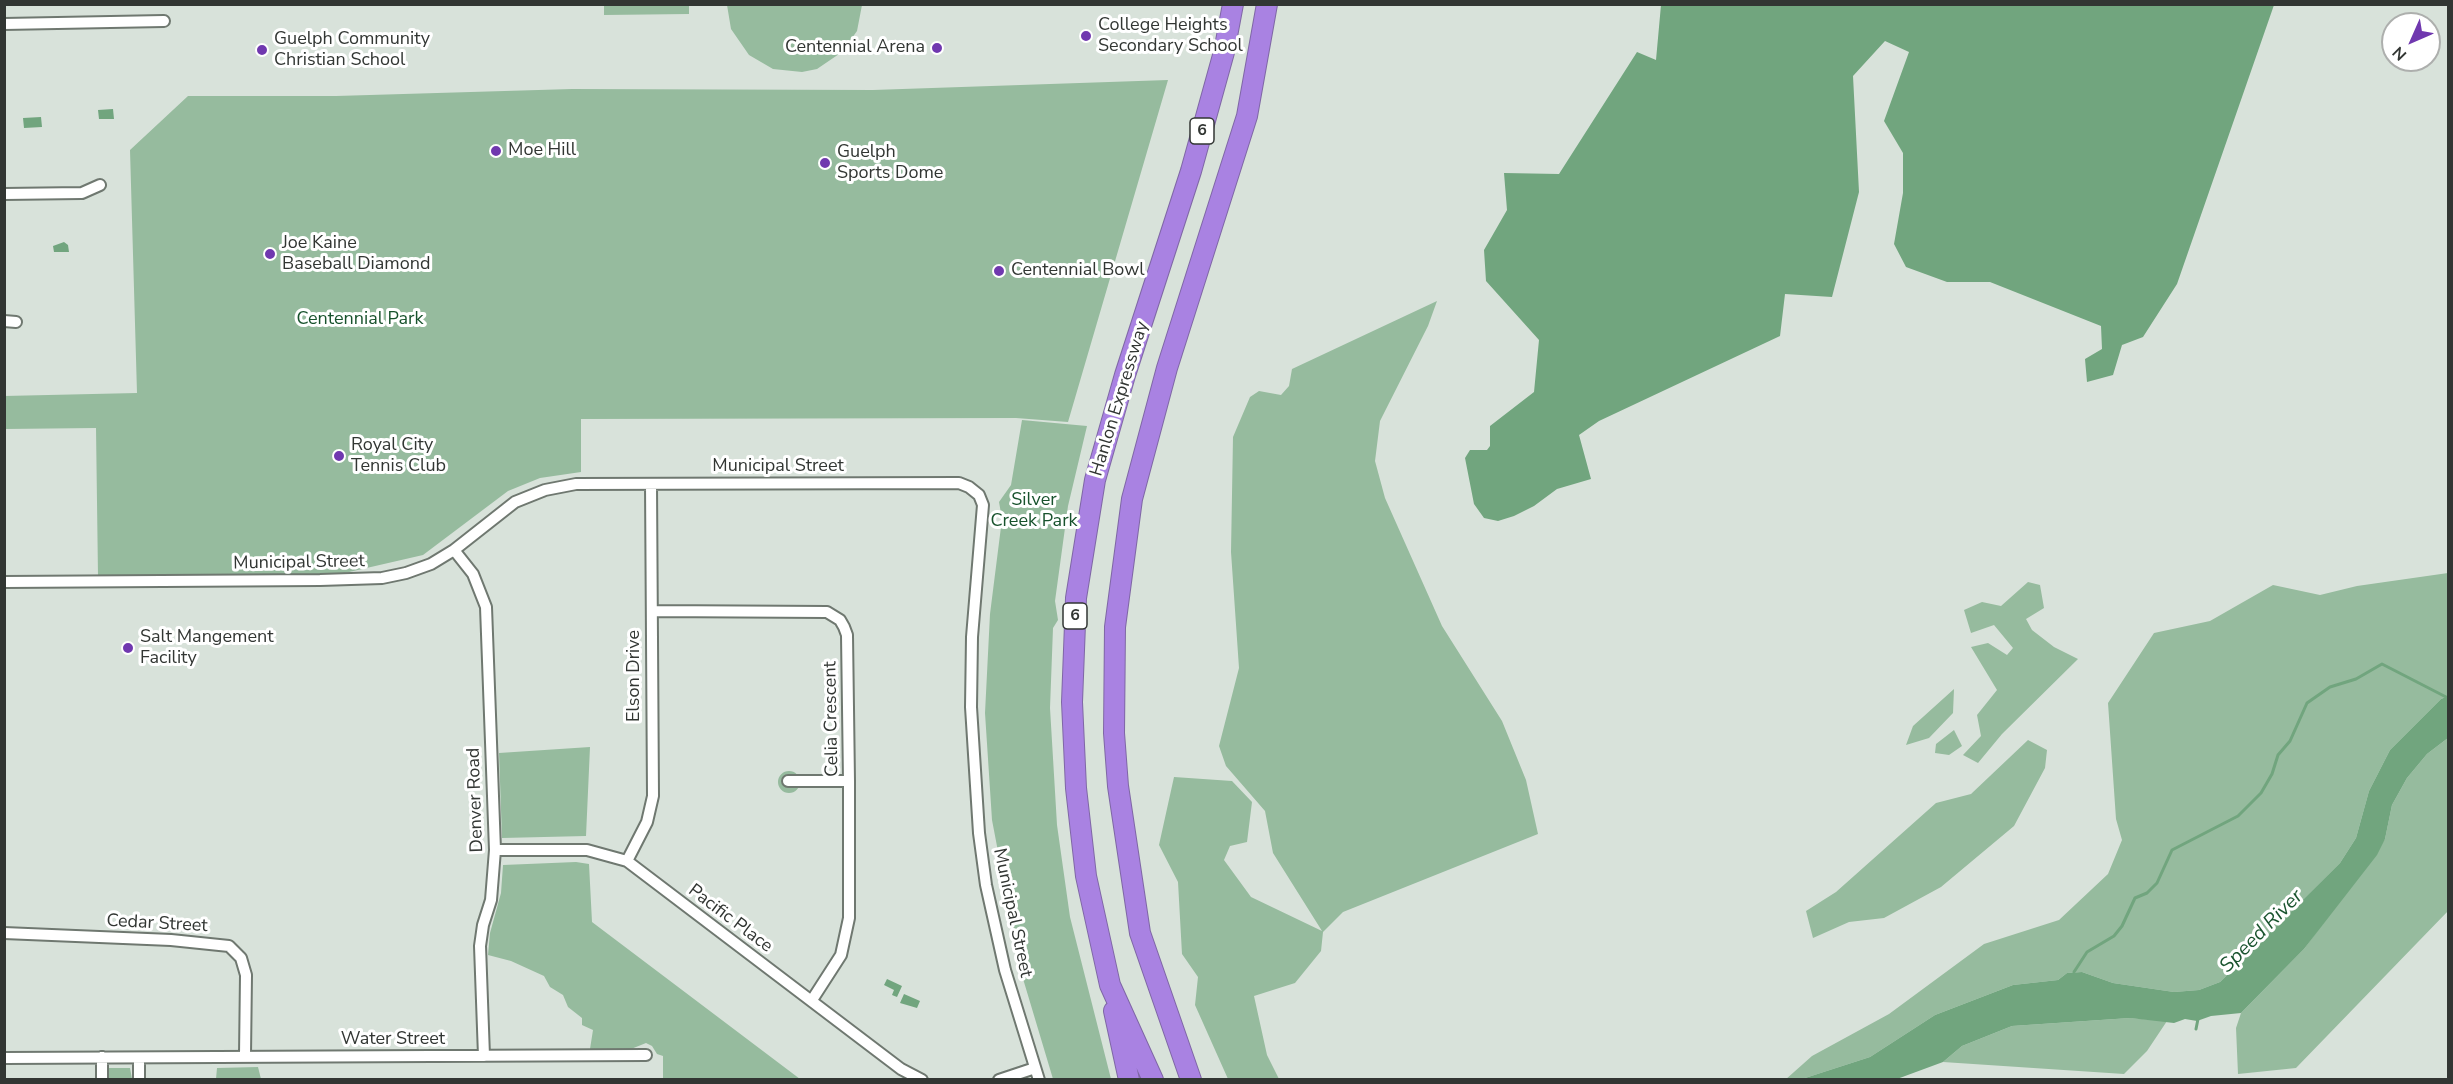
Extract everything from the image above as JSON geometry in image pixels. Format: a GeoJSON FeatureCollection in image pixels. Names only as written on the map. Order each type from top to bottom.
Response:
{"type":"FeatureCollection","features":[{"type":"Feature","properties":{"kind":"highway","name":"Hanlon Expressway"},"geometry":{"type":"LineString","coordinates":[[1153,1080],[1110,985],[1090,907],[1080,832],[1072,702],[1076,597],[1095,480],[1125,375],[1191,171],[1224,52],[1233,4]]}},
{"type":"Feature","properties":{"kind":"highway","name":"Hanlon Expressway"},"geometry":{"type":"LineString","coordinates":[[1191,1080],[1140,933],[1118,786],[1114,734],[1115,627],[1120,576],[1135,488],[1167,368],[1244,127],[1267,4]]}},
{"type":"Feature","properties":{"kind":"highway"},"geometry":{"type":"LineString","coordinates":[[1110,985],[1129,1080]]}},
{"type":"Feature","properties":{"kind":"highway"},"geometry":{"type":"LineString","coordinates":[[1182,1051],[1200,1080]]}},
{"type":"Feature","properties":{"kind":"street"},"geometry":{"type":"LineString","coordinates":[[4,24],[164,21]]}},
{"type":"Feature","properties":{"kind":"street"},"geometry":{"type":"LineString","coordinates":[[4,194],[82,193],[100,185]]}},
{"type":"Feature","properties":{"kind":"street","name":"Municipal Street"},"geometry":{"type":"LineString","coordinates":[[4,582],[382,578],[431,564],[454,550],[496,515],[530,495],[576,484],[960,483],[979,495],[983,505],[972,637],[971,707],[979,833],[986,885],[1005,970],[1039,1080]]}},
{"type":"Feature","properties":{"kind":"street","name":"Elson Drive"},"geometry":{"type":"LineString","coordinates":[[627,861],[647,822],[653,796],[651,484]]}},
{"type":"Feature","properties":{"kind":"street","name":"Denver Road"},"geometry":{"type":"LineString","coordinates":[[454,550],[473,574],[486,608],[495,850],[492,900],[483,925],[480,946],[484,1056]]}},
{"type":"Feature","properties":{"kind":"street","name":"Celia Crescent"},"geometry":{"type":"LineString","coordinates":[[652,611],[826,612],[840,620],[847,635],[849,781],[847,933],[836,966],[812,1000]]}},
{"type":"Feature","properties":{"kind":"street"},"geometry":{"type":"LineString","coordinates":[[788,781],[849,781]]}},
{"type":"Feature","properties":{"kind":"street","name":"Pacific Place"},"geometry":{"type":"LineString","coordinates":[[495,850],[587,850],[627,861],[901,1068],[922,1080]]}},
{"type":"Feature","properties":{"kind":"street","name":"Cedar Street"},"geometry":{"type":"LineString","coordinates":[[4,933],[167,940],[229,946],[240,958],[246,975],[245,1055]]}},
{"type":"Feature","properties":{"kind":"street","name":"Water Street"},"geometry":{"type":"LineString","coordinates":[[4,1058],[245,1055],[646,1055]]}},
{"type":"Feature","properties":{"kind":"street"},"geometry":{"type":"LineString","coordinates":[[102,1058],[102,1080]]}},
{"type":"Feature","properties":{"kind":"street"},"geometry":{"type":"LineString","coordinates":[[139,1058],[139,1080]]}},
{"type":"Feature","properties":{"kind":"street"},"geometry":{"type":"LineString","coordinates":[[999,1080],[1035,1068]]}},
{"type":"Feature","properties":{"kind":"green space"},"geometry":{"type":"Polygon","coordinates":[[[862,4],[857,31],[842,52],[817,69],[802,72],[773,69],[749,55],[731,29],[727,5],[862,4]]]}},
{"type":"Feature","properties":{"kind":"green space"},"geometry":{"type":"Polygon","coordinates":[[[604,5],[689,5],[689,14],[604,15],[604,5]]]}},
{"type":"Feature","properties":{"kind":"green space","name":"Centennial Park"},"geometry":{"type":"Polygon","coordinates":[[[1168,80],[1068,422],[1016,418],[581,419],[581,472],[540,478],[508,491],[423,555],[297,584],[98,576],[96,428],[5,429],[4,396],[137,393],[130,150],[188,96],[336,96],[572,89],[873,90],[1168,80]]]}},
{"type":"Feature","properties":{"kind":"green space"},"geometry":{"type":"Polygon","coordinates":[[[1437,301],[1428,326],[1380,421],[1375,461],[1385,498],[1442,626],[1502,721],[1526,780],[1538,834],[1343,912],[1323,932],[1321,951],[1295,983],[1254,996],[1267,1055],[1279,1079],[1228,1079],[1195,1005],[1198,977],[1182,954],[1178,882],[1159,845],[1174,777],[1232,781],[1252,802],[1247,842],[1230,846],[1224,860],[1251,897],[1322,931],[1273,853],[1265,811],[1226,766],[1219,746],[1239,668],[1231,552],[1233,437],[1250,397],[1259,391],[1281,395],[1289,386],[1292,369],[1437,301]]]}},
{"type":"Feature","properties":{"kind":"green space","name":"Silver Creek Park"},"geometry":{"type":"Polygon","coordinates":[[[1022,420],[1087,426],[1068,506],[1055,601],[1058,620],[1053,628],[1050,708],[1057,825],[1070,917],[1111,1079],[1053,1079],[1021,972],[992,820],[985,713],[990,614],[1002,519],[999,502],[1011,485],[1022,420]]]}},
{"type":"Feature","properties":{"kind":"green space"},"geometry":{"type":"Polygon","coordinates":[[[2448,573],[2448,696],[2441,699],[2390,750],[2369,791],[2356,838],[2340,863],[2220,982],[2199,990],[2174,992],[2113,983],[2082,972],[2067,973],[2058,980],[2013,985],[1935,1015],[1870,1057],[1802,1079],[1785,1080],[1812,1056],[1889,1014],[1984,944],[2059,920],[2108,874],[2122,840],[2116,819],[2108,703],[2154,633],[2210,621],[2273,585],[2320,595],[2357,586],[2448,573]]]}},
{"type":"Feature","properties":{"kind":"green space"},"geometry":{"type":"Polygon","coordinates":[[[2028,582],[2040,585],[2044,608],[2026,619],[2032,630],[2054,647],[2078,659],[2002,734],[1978,763],[1963,755],[1981,736],[1977,715],[1997,690],[1971,647],[1988,643],[2007,655],[2013,648],[1994,625],[1971,633],[1964,610],[1982,602],[2001,606],[2028,582]]]}},
{"type":"Feature","properties":{"kind":"green space"},"geometry":{"type":"Polygon","coordinates":[[[1954,689],[1953,713],[1929,738],[1906,745],[1913,726],[1954,689]]]}},
{"type":"Feature","properties":{"kind":"green space"},"geometry":{"type":"Polygon","coordinates":[[[1954,730],[1962,746],[1949,755],[1935,753],[1936,744],[1954,730]]]}},
{"type":"Feature","properties":{"kind":"green space"},"geometry":{"type":"Polygon","coordinates":[[[2448,738],[2448,911],[2296,1068],[2238,1074],[2236,1028],[2241,1013],[2304,949],[2385,839],[2392,805],[2407,778],[2427,754],[2448,738]]]}},
{"type":"Feature","properties":{"kind":"green space"},"geometry":{"type":"Polygon","coordinates":[[[2028,740],[2047,750],[2045,768],[2014,826],[1941,887],[1884,918],[1849,922],[1813,938],[1806,911],[1836,892],[1936,803],[1971,794],[2028,740]]]}},
{"type":"Feature","properties":{"kind":"green space"},"geometry":{"type":"Polygon","coordinates":[[[590,747],[586,836],[502,838],[499,753],[590,747]]]}},
{"type":"Feature","properties":{"kind":"green space"},"geometry":{"type":"Polygon","coordinates":[[[789,771],[797,774],[800,782],[797,790],[789,793],[781,790],[778,782],[781,774],[789,771]]]}},
{"type":"Feature","properties":{"kind":"green space"},"geometry":{"type":"Polygon","coordinates":[[[576,862],[589,864],[592,922],[800,1079],[663,1079],[663,1056],[657,1054],[652,1046],[646,1043],[631,1049],[590,1049],[593,1030],[582,1025],[582,1018],[568,1007],[563,995],[550,987],[544,976],[511,961],[488,955],[490,933],[501,893],[503,865],[576,862]]]}},
{"type":"Feature","properties":{"kind":"green space"},"geometry":{"type":"Polygon","coordinates":[[[2130,1018],[2167,1021],[2147,1051],[2124,1074],[1943,1062],[1962,1046],[2012,1026],[2130,1018]]]}},
{"type":"Feature","properties":{"kind":"green space"},"geometry":{"type":"Polygon","coordinates":[[[258,1067],[261,1079],[216,1079],[217,1068],[258,1067]]]}},
{"type":"Feature","properties":{"kind":"green space"},"geometry":{"type":"Polygon","coordinates":[[[109,1068],[130,1068],[132,1079],[109,1079],[109,1068]]]}},
{"type":"Feature","properties":{"kind":"shaded area"},"geometry":{"type":"Polygon","coordinates":[[[1661,4],[2274,5],[2177,284],[2143,337],[2122,345],[2113,375],[2087,382],[2085,359],[2102,349],[2101,326],[1990,282],[1947,282],[1906,267],[1894,244],[1903,193],[1903,153],[1884,121],[1909,52],[1885,41],[1853,76],[1859,192],[1832,297],[1785,294],[1780,336],[1599,421],[1579,435],[1591,479],[1557,489],[1534,506],[1514,516],[1498,521],[1484,518],[1474,504],[1465,458],[1470,450],[1487,450],[1490,446],[1490,426],[1534,392],[1539,340],[1486,281],[1484,250],[1507,210],[1504,173],[1559,174],[1637,52],[1656,60],[1661,4]]]}},
{"type":"Feature","properties":{"kind":"shaded area"},"geometry":{"type":"Polygon","coordinates":[[[113,109],[114,119],[99,119],[98,110],[113,109]]]}},
{"type":"Feature","properties":{"kind":"shaded area"},"geometry":{"type":"Polygon","coordinates":[[[41,117],[42,127],[24,128],[23,118],[41,117]]]}},
{"type":"Feature","properties":{"kind":"shaded area"},"geometry":{"type":"Polygon","coordinates":[[[64,242],[68,245],[69,252],[54,252],[53,246],[64,242]]]}},
{"type":"Feature","properties":{"kind":"shaded area"},"geometry":{"type":"Polygon","coordinates":[[[2448,696],[2448,738],[2427,754],[2407,778],[2392,805],[2385,839],[2377,855],[2304,949],[2241,1013],[2211,1016],[2197,1021],[2185,1019],[2174,1023],[2130,1018],[2012,1026],[1962,1046],[1943,1062],[1897,1079],[1802,1079],[1870,1057],[1935,1015],[2013,985],[2058,980],[2067,973],[2082,972],[2113,983],[2174,992],[2199,990],[2220,982],[2340,863],[2356,838],[2369,791],[2390,750],[2441,699],[2448,696]]]}},
{"type":"Feature","properties":{"kind":"shaded area"},"geometry":{"type":"Polygon","coordinates":[[[887,979],[902,986],[897,997],[892,995],[894,990],[884,985],[887,979]]]}},
{"type":"Feature","properties":{"kind":"shaded area"},"geometry":{"type":"Polygon","coordinates":[[[904,994],[920,1001],[917,1008],[900,1003],[904,994]]]}},
{"type":"Feature","properties":{"kind":"waterway"},"geometry":{"type":"LineString","coordinates":[[2074,972],[2087,952],[2114,936],[2122,926],[2135,898],[2147,893],[2157,883],[2172,850],[2238,816],[2261,793],[2272,774],[2278,755],[2290,741],[2307,703],[2330,687],[2356,679],[2382,664],[2448,698]]}},
{"type":"Feature","properties":{"kind":"waterway"},"geometry":{"type":"LineString","coordinates":[[2196,1029],[2198,1019]]}},
{"type":"Feature","properties":{"kind":"place","name":"College Heights Secondary School"},"geometry":{"type":"Point","coordinates":[1086,36]}},
{"type":"Feature","properties":{"kind":"place","name":"Centennial Arena"},"geometry":{"type":"Point","coordinates":[937,48]}},
{"type":"Feature","properties":{"kind":"place","name":"Guelph Community Christian School"},"geometry":{"type":"Point","coordinates":[262,50]}},
{"type":"Feature","properties":{"kind":"place","name":"Moe Hill"},"geometry":{"type":"Point","coordinates":[496,151]}},
{"type":"Feature","properties":{"kind":"place","name":"Guelph Sports Dome"},"geometry":{"type":"Point","coordinates":[825,163]}},
{"type":"Feature","properties":{"kind":"place","name":"Joe Kaine Baseball Diamond"},"geometry":{"type":"Point","coordinates":[270,254]}},
{"type":"Feature","properties":{"kind":"place","name":"Centennial Bowl"},"geometry":{"type":"Point","coordinates":[999,271]}},
{"type":"Feature","properties":{"kind":"place","name":"Royal City Tennis Club"},"geometry":{"type":"Point","coordinates":[339,456]}},
{"type":"Feature","properties":{"kind":"place","name":"Salt Mangement Facility"},"geometry":{"type":"Point","coordinates":[128,648]}},
{"type":"Feature","properties":{"kind":"water label","name":"Speed River"},"geometry":{"type":"Point","coordinates":[2262,932]}}]}
